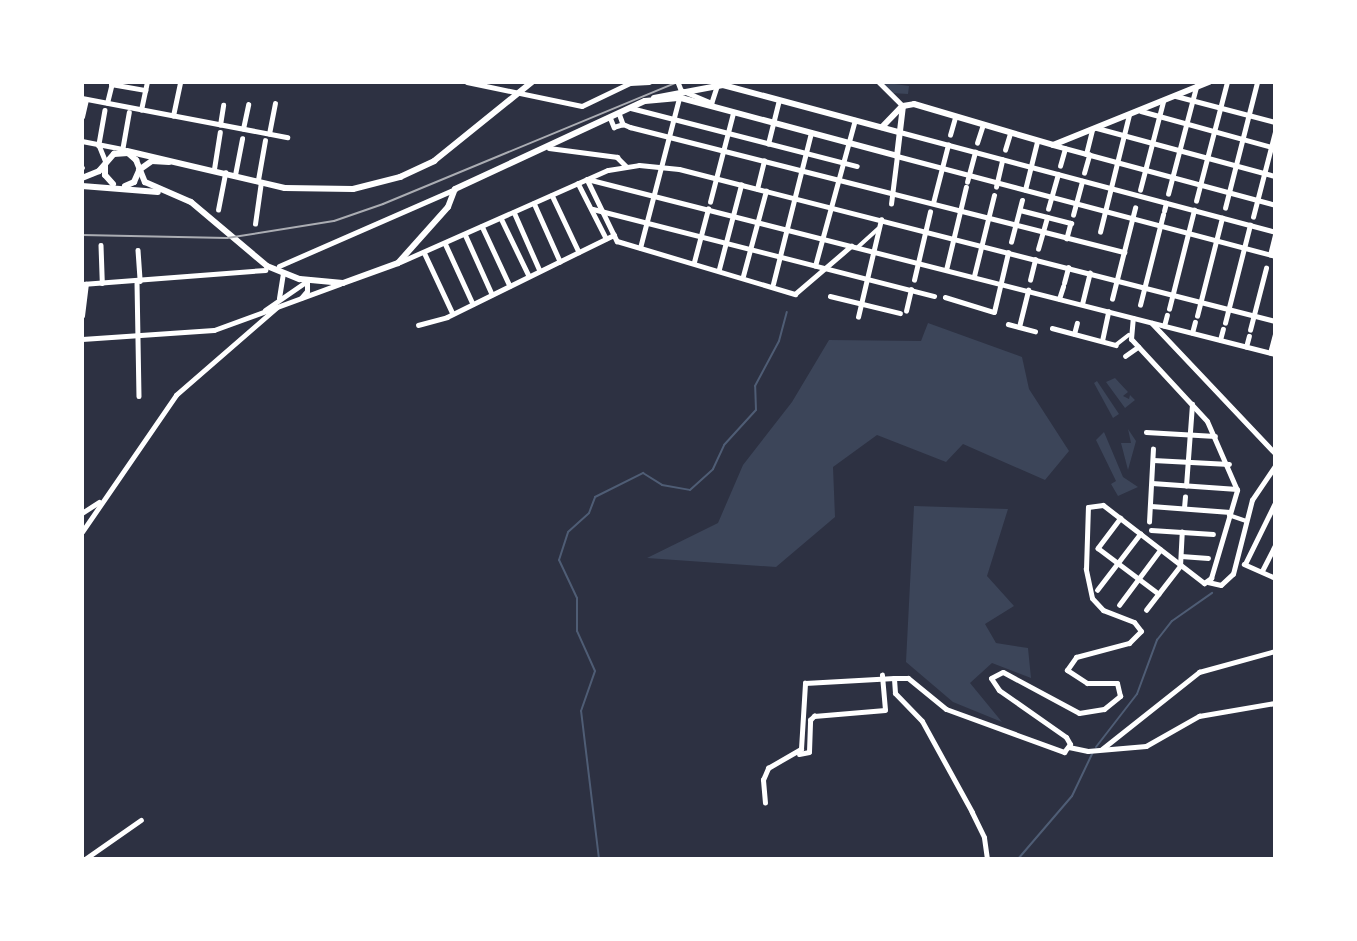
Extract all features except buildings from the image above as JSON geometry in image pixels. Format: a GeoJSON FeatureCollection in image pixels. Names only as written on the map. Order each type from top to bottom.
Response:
{"type":"FeatureCollection","features":[{"type":"Feature","properties":{"kind":"main road"},"geometry":{"type":"LineString","coordinates":[[122,150],[214,169],[285,188],[343,190],[400,177],[434,161],[532,82]]}},
{"type":"Feature","properties":{"kind":"main road"},"geometry":{"type":"LineString","coordinates":[[881,127],[903,106],[914,104],[1053,145],[1209,82]]}},
{"type":"Feature","properties":{"kind":"main road"},"geometry":{"type":"LineString","coordinates":[[122,150],[136,160],[139,171],[149,185],[184,198],[250,255],[283,274],[307,281],[343,283],[398,263],[448,207],[455,189],[679,86],[717,84],[898,132]]}},
{"type":"Feature","properties":{"kind":"main road"},"geometry":{"type":"LineString","coordinates":[[646,102],[679,98],[897,156],[903,106]]}},
{"type":"Feature","properties":{"kind":"main road"},"geometry":{"type":"LineString","coordinates":[[82,178],[122,150]]}},
{"type":"Feature","properties":{"kind":"main road"},"geometry":{"type":"LineString","coordinates":[[120,186],[134,182],[139,171],[152,161],[180,162]]}},
{"type":"Feature","properties":{"kind":"main road"},"geometry":{"type":"LineString","coordinates":[[105,164],[105,175],[120,186]]}},
{"type":"Feature","properties":{"kind":"main road"},"geometry":{"type":"LineString","coordinates":[[82,186],[120,186],[184,198]]}},
{"type":"Feature","properties":{"kind":"street"},"geometry":{"type":"LineString","coordinates":[[141,110],[147,82]]}},
{"type":"Feature","properties":{"kind":"street"},"geometry":{"type":"LineString","coordinates":[[173,116],[180,82]]}},
{"type":"Feature","properties":{"kind":"street"},"geometry":{"type":"LineString","coordinates":[[467,82],[582,106],[600,101],[631,83],[649,82]]}},
{"type":"Feature","properties":{"kind":"street"},"geometry":{"type":"LineString","coordinates":[[879,82],[903,106]]}},
{"type":"Feature","properties":{"kind":"street"},"geometry":{"type":"LineString","coordinates":[[1196,201],[1227,82]]}},
{"type":"Feature","properties":{"kind":"street"},"geometry":{"type":"LineString","coordinates":[[1225,208],[1257,82]]}},
{"type":"Feature","properties":{"kind":"street"},"geometry":{"type":"LineString","coordinates":[[107,103],[112,83],[145,90]]}},
{"type":"Feature","properties":{"kind":"street"},"geometry":{"type":"LineString","coordinates":[[679,86],[711,105],[717,84]]}},
{"type":"Feature","properties":{"kind":"street"},"geometry":{"type":"LineString","coordinates":[[1168,194],[1196,88]]}},
{"type":"Feature","properties":{"kind":"street"},"geometry":{"type":"LineString","coordinates":[[1176,96],[1275,122]]}},
{"type":"Feature","properties":{"kind":"street"},"geometry":{"type":"LineString","coordinates":[[82,117],[84,98],[287,137]]}},
{"type":"Feature","properties":{"kind":"street"},"geometry":{"type":"LineString","coordinates":[[640,248],[679,98]]}},
{"type":"Feature","properties":{"kind":"street"},"geometry":{"type":"LineString","coordinates":[[768,144],[779,100]]}},
{"type":"Feature","properties":{"kind":"street"},"geometry":{"type":"LineString","coordinates":[[1112,299],[1163,101]]}},
{"type":"Feature","properties":{"kind":"street"},"geometry":{"type":"LineString","coordinates":[[269,134],[275,104]]}},
{"type":"Feature","properties":{"kind":"street"},"geometry":{"type":"LineString","coordinates":[[220,125],[223,105]]}},
{"type":"Feature","properties":{"kind":"street"},"geometry":{"type":"LineString","coordinates":[[243,129],[248,105]]}},
{"type":"Feature","properties":{"kind":"street"},"geometry":{"type":"LineString","coordinates":[[631,108],[857,166]]}},
{"type":"Feature","properties":{"kind":"street"},"geometry":{"type":"LineString","coordinates":[[105,110],[99,145],[105,164]]}},
{"type":"Feature","properties":{"kind":"street"},"geometry":{"type":"LineString","coordinates":[[1139,110],[1273,147]]}},
{"type":"Feature","properties":{"kind":"street"},"geometry":{"type":"LineString","coordinates":[[82,141],[122,150],[129,113]]}},
{"type":"Feature","properties":{"kind":"street"},"geometry":{"type":"LineString","coordinates":[[619,113],[623,124]]}},
{"type":"Feature","properties":{"kind":"street"},"geometry":{"type":"LineString","coordinates":[[694,262],[733,113]]}},
{"type":"Feature","properties":{"kind":"street"},"geometry":{"type":"LineString","coordinates":[[1097,246],[1129,115]]}},
{"type":"Feature","properties":{"kind":"street"},"geometry":{"type":"LineString","coordinates":[[610,117],[614,127],[623,124],[1124,252]]}},
{"type":"Feature","properties":{"kind":"street"},"geometry":{"type":"LineString","coordinates":[[950,135],[956,117]]}},
{"type":"Feature","properties":{"kind":"street"},"geometry":{"type":"LineString","coordinates":[[815,266],[855,120]]}},
{"type":"Feature","properties":{"kind":"street"},"geometry":{"type":"LineString","coordinates":[[977,143],[983,125]]}},
{"type":"Feature","properties":{"kind":"street"},"geometry":{"type":"LineString","coordinates":[[1084,173],[1094,129],[1275,176]]}},
{"type":"Feature","properties":{"kind":"street"},"geometry":{"type":"LineString","coordinates":[[214,169],[220,132]]}},
{"type":"Feature","properties":{"kind":"street"},"geometry":{"type":"LineString","coordinates":[[891,204],[897,156],[942,168],[968,182],[1025,190],[1272,255],[1275,233],[1139,193],[1111,189],[898,132]]}},
{"type":"Feature","properties":{"kind":"street"},"geometry":{"type":"LineString","coordinates":[[1253,217],[1275,132]]}},
{"type":"Feature","properties":{"kind":"street"},"geometry":{"type":"LineString","coordinates":[[773,284],[811,133]]}},
{"type":"Feature","properties":{"kind":"street"},"geometry":{"type":"LineString","coordinates":[[1005,150],[1010,134]]}},
{"type":"Feature","properties":{"kind":"street"},"geometry":{"type":"LineString","coordinates":[[235,175],[242,139]]}},
{"type":"Feature","properties":{"kind":"street"},"geometry":{"type":"LineString","coordinates":[[256,224],[265,141]]}},
{"type":"Feature","properties":{"kind":"street"},"geometry":{"type":"LineString","coordinates":[[1025,190],[1037,142]]}},
{"type":"Feature","properties":{"kind":"street"},"geometry":{"type":"LineString","coordinates":[[933,203],[948,145]]}},
{"type":"Feature","properties":{"kind":"street"},"geometry":{"type":"LineString","coordinates":[[1053,145],[1275,205]]}},
{"type":"Feature","properties":{"kind":"street"},"geometry":{"type":"LineString","coordinates":[[549,148],[617,158],[626,166]]}},
{"type":"Feature","properties":{"kind":"street"},"geometry":{"type":"LineString","coordinates":[[1060,166],[1065,149]]}},
{"type":"Feature","properties":{"kind":"street"},"geometry":{"type":"LineString","coordinates":[[946,270],[975,152]]}},
{"type":"Feature","properties":{"kind":"street"},"geometry":{"type":"LineString","coordinates":[[996,185],[1003,160]]}},
{"type":"Feature","properties":{"kind":"street"},"geometry":{"type":"LineString","coordinates":[[757,189],[764,161]]}},
{"type":"Feature","properties":{"kind":"street"},"geometry":{"type":"LineString","coordinates":[[398,263],[587,179],[626,166],[661,167],[716,178],[981,244],[1275,321]]}},
{"type":"Feature","properties":{"kind":"street"},"geometry":{"type":"LineString","coordinates":[[218,211],[225,172]]}},
{"type":"Feature","properties":{"kind":"street"},"geometry":{"type":"LineString","coordinates":[[1048,209],[1058,174]]}},
{"type":"Feature","properties":{"kind":"street"},"geometry":{"type":"LineString","coordinates":[[587,179],[709,206],[758,222],[1272,353],[1275,334]]}},
{"type":"Feature","properties":{"kind":"street"},"geometry":{"type":"LineString","coordinates":[[587,179],[617,241],[773,284],[795,294],[802,292],[879,229]]}},
{"type":"Feature","properties":{"kind":"street"},"geometry":{"type":"LineString","coordinates":[[1073,215],[1082,181]]}},
{"type":"Feature","properties":{"kind":"street"},"geometry":{"type":"LineString","coordinates":[[578,183],[607,239]]}},
{"type":"Feature","properties":{"kind":"street"},"geometry":{"type":"LineString","coordinates":[[719,269],[741,185]]}},
{"type":"Feature","properties":{"kind":"street"},"geometry":{"type":"LineString","coordinates":[[279,266],[455,189]]}},
{"type":"Feature","properties":{"kind":"street"},"geometry":{"type":"LineString","coordinates":[[743,276],[766,191]]}},
{"type":"Feature","properties":{"kind":"street"},"geometry":{"type":"LineString","coordinates":[[552,195],[579,252]]}},
{"type":"Feature","properties":{"kind":"street"},"geometry":{"type":"LineString","coordinates":[[974,276],[994,195]]}},
{"type":"Feature","properties":{"kind":"street"},"geometry":{"type":"LineString","coordinates":[[1011,242],[1022,200]]}},
{"type":"Feature","properties":{"kind":"street"},"geometry":{"type":"LineString","coordinates":[[534,203],[560,261]]}},
{"type":"Feature","properties":{"kind":"street"},"geometry":{"type":"LineString","coordinates":[[1140,305],[1166,203]]}},
{"type":"Feature","properties":{"kind":"street"},"geometry":{"type":"LineString","coordinates":[[593,209],[934,296]]}},
{"type":"Feature","properties":{"kind":"street"},"geometry":{"type":"LineString","coordinates":[[1020,210],[1071,223],[1067,238]]}},
{"type":"Feature","properties":{"kind":"street"},"geometry":{"type":"LineString","coordinates":[[1164,326],[1194,210]]}},
{"type":"Feature","properties":{"kind":"street"},"geometry":{"type":"LineString","coordinates":[[514,212],[540,271]]}},
{"type":"Feature","properties":{"kind":"street"},"geometry":{"type":"LineString","coordinates":[[914,280],[930,212]]}},
{"type":"Feature","properties":{"kind":"street"},"geometry":{"type":"LineString","coordinates":[[1038,249],[1046,216]]}},
{"type":"Feature","properties":{"kind":"street"},"geometry":{"type":"LineString","coordinates":[[501,218],[529,276]]}},
{"type":"Feature","properties":{"kind":"street"},"geometry":{"type":"LineString","coordinates":[[1192,333],[1222,218]]}},
{"type":"Feature","properties":{"kind":"street"},"geometry":{"type":"LineString","coordinates":[[858,317],[881,220]]}},
{"type":"Feature","properties":{"kind":"street"},"geometry":{"type":"LineString","coordinates":[[1220,340],[1250,225]]}},
{"type":"Feature","properties":{"kind":"street"},"geometry":{"type":"LineString","coordinates":[[482,226],[510,286]]}},
{"type":"Feature","properties":{"kind":"street"},"geometry":{"type":"LineString","coordinates":[[465,234],[492,294]]}},
{"type":"Feature","properties":{"kind":"street"},"geometry":{"type":"LineString","coordinates":[[418,326],[453,314],[614,235]]}},
{"type":"Feature","properties":{"kind":"street"},"geometry":{"type":"LineString","coordinates":[[445,243],[473,304]]}},
{"type":"Feature","properties":{"kind":"street"},"geometry":{"type":"LineString","coordinates":[[101,245],[102,283]]}},
{"type":"Feature","properties":{"kind":"street"},"geometry":{"type":"LineString","coordinates":[[138,250],[139,396]]}},
{"type":"Feature","properties":{"kind":"street"},"geometry":{"type":"LineString","coordinates":[[424,252],[453,314]]}},
{"type":"Feature","properties":{"kind":"street"},"geometry":{"type":"LineString","coordinates":[[945,298],[994,312],[1009,253]]}},
{"type":"Feature","properties":{"kind":"street"},"geometry":{"type":"LineString","coordinates":[[1030,280],[1035,259]]}},
{"type":"Feature","properties":{"kind":"street"},"geometry":{"type":"LineString","coordinates":[[1059,299],[1068,267]]}},
{"type":"Feature","properties":{"kind":"street"},"geometry":{"type":"LineString","coordinates":[[1246,347],[1266,268]]}},
{"type":"Feature","properties":{"kind":"street"},"geometry":{"type":"LineString","coordinates":[[82,316],[84,284],[138,282],[265,270]]}},
{"type":"Feature","properties":{"kind":"street"},"geometry":{"type":"LineString","coordinates":[[1082,304],[1090,273]]}},
{"type":"Feature","properties":{"kind":"street"},"geometry":{"type":"LineString","coordinates":[[278,299],[283,274]]}},
{"type":"Feature","properties":{"kind":"street"},"geometry":{"type":"LineString","coordinates":[[300,299],[307,291],[307,281]]}},
{"type":"Feature","properties":{"kind":"street"},"geometry":{"type":"LineString","coordinates":[[260,314],[307,281]]}},
{"type":"Feature","properties":{"kind":"street"},"geometry":{"type":"LineString","coordinates":[[82,339],[214,330],[343,283]]}},
{"type":"Feature","properties":{"kind":"street"},"geometry":{"type":"LineString","coordinates":[[830,296],[903,312],[911,290]]}},
{"type":"Feature","properties":{"kind":"street"},"geometry":{"type":"LineString","coordinates":[[1019,327],[1028,290]]}},
{"type":"Feature","properties":{"kind":"street"},"geometry":{"type":"LineString","coordinates":[[82,532],[100,501],[176,395],[276,308]]}},
{"type":"Feature","properties":{"kind":"street"},"geometry":{"type":"LineString","coordinates":[[1102,341],[1108,312]]}},
{"type":"Feature","properties":{"kind":"street"},"geometry":{"type":"LineString","coordinates":[[1052,328],[1116,345],[1129,335],[1133,318]]}},
{"type":"Feature","properties":{"kind":"street"},"geometry":{"type":"LineString","coordinates":[[1074,334],[1077,323]]}},
{"type":"Feature","properties":{"kind":"street"},"geometry":{"type":"LineString","coordinates":[[1151,323],[1275,453]]}},
{"type":"Feature","properties":{"kind":"street"},"geometry":{"type":"LineString","coordinates":[[1008,324],[1035,331]]}},
{"type":"Feature","properties":{"kind":"street"},"geometry":{"type":"LineString","coordinates":[[1129,335],[1192,404],[1216,436],[1237,489],[1208,582]]}},
{"type":"Feature","properties":{"kind":"street"},"geometry":{"type":"LineString","coordinates":[[1125,356],[1138,347]]}},
{"type":"Feature","properties":{"kind":"street"},"geometry":{"type":"LineString","coordinates":[[1186,486],[1192,404]]}},
{"type":"Feature","properties":{"kind":"street"},"geometry":{"type":"LineString","coordinates":[[1146,432],[1216,436]]}},
{"type":"Feature","properties":{"kind":"street"},"geometry":{"type":"LineString","coordinates":[[1149,522],[1153,449]]}},
{"type":"Feature","properties":{"kind":"street"},"geometry":{"type":"LineString","coordinates":[[1153,460],[1229,464]]}},
{"type":"Feature","properties":{"kind":"street"},"geometry":{"type":"LineString","coordinates":[[1069,747],[1066,737],[999,690],[991,678],[1003,672],[1079,713],[1110,705],[1120,696],[1120,685],[1081,681],[1069,674],[1067,666],[1076,657],[1129,643],[1141,631],[1134,622],[1103,610],[1092,598],[1086,569],[1087,510],[1097,503],[1121,518],[1200,582],[1226,582],[1239,561],[1252,500],[1275,466]]}},
{"type":"Feature","properties":{"kind":"street"},"geometry":{"type":"LineString","coordinates":[[1152,483],[1237,489]]}},
{"type":"Feature","properties":{"kind":"street"},"geometry":{"type":"LineString","coordinates":[[1184,508],[1185,497]]}},
{"type":"Feature","properties":{"kind":"street"},"geometry":{"type":"LineString","coordinates":[[82,513],[100,501]]}},
{"type":"Feature","properties":{"kind":"street"},"geometry":{"type":"LineString","coordinates":[[1245,564],[1275,503]]}},
{"type":"Feature","properties":{"kind":"street"},"geometry":{"type":"LineString","coordinates":[[1151,506],[1230,513],[1246,521]]}},
{"type":"Feature","properties":{"kind":"street"},"geometry":{"type":"LineString","coordinates":[[1121,518],[1098,548],[1159,594]]}},
{"type":"Feature","properties":{"kind":"street"},"geometry":{"type":"LineString","coordinates":[[1151,530],[1213,534]]}},
{"type":"Feature","properties":{"kind":"street"},"geometry":{"type":"LineString","coordinates":[[1146,610],[1180,566],[1182,532]]}},
{"type":"Feature","properties":{"kind":"street"},"geometry":{"type":"LineString","coordinates":[[1097,590],[1140,534]]}},
{"type":"Feature","properties":{"kind":"street"},"geometry":{"type":"LineString","coordinates":[[1262,571],[1275,546]]}},
{"type":"Feature","properties":{"kind":"street"},"geometry":{"type":"LineString","coordinates":[[1119,605],[1160,550]]}},
{"type":"Feature","properties":{"kind":"street"},"geometry":{"type":"LineString","coordinates":[[1181,556],[1208,558]]}},
{"type":"Feature","properties":{"kind":"street"},"geometry":{"type":"LineString","coordinates":[[1239,561],[1275,578]]}},
{"type":"Feature","properties":{"kind":"street"},"geometry":{"type":"LineString","coordinates":[[1101,750],[1199,672],[1275,651]]}},
{"type":"Feature","properties":{"kind":"street"},"geometry":{"type":"LineString","coordinates":[[765,803],[763,780],[768,768],[810,752],[807,738],[806,683],[882,676],[908,678],[933,702],[956,713],[1053,751],[1064,752],[1069,747]]}},
{"type":"Feature","properties":{"kind":"street"},"geometry":{"type":"LineString","coordinates":[[799,754],[814,716],[885,710],[882,676]]}},
{"type":"Feature","properties":{"kind":"street"},"geometry":{"type":"LineString","coordinates":[[894,678],[895,693],[922,721],[972,812],[984,837],[987,859]]}},
{"type":"Feature","properties":{"kind":"street"},"geometry":{"type":"LineString","coordinates":[[1069,747],[1088,751],[1150,744],[1199,716],[1275,704]]}},
{"type":"Feature","properties":{"kind":"street"},"geometry":{"type":"LineString","coordinates":[[85,859],[141,820]]}},
{"type":"Feature","properties":{"kind":"shaded area"},"geometry":{"type":"Polygon","coordinates":[[[881,82],[909,86],[908,94],[891,93],[881,82]]]}},
{"type":"Feature","properties":{"kind":"shaded area"},"geometry":{"type":"Polygon","coordinates":[[[928,323],[1022,357],[1029,389],[1069,451],[1045,480],[963,444],[946,462],[877,435],[833,467],[835,517],[776,567],[647,558],[718,523],[743,465],[792,402],[829,340],[921,341],[928,323]]]}},
{"type":"Feature","properties":{"kind":"shaded area"},"geometry":{"type":"Polygon","coordinates":[[[1115,378],[1128,392],[1123,396],[1129,399],[1130,395],[1135,400],[1125,408],[1106,382],[1115,378]]]}},
{"type":"Feature","properties":{"kind":"shaded area"},"geometry":{"type":"Polygon","coordinates":[[[1097,381],[1119,414],[1113,418],[1094,383],[1097,381]]]}},
{"type":"Feature","properties":{"kind":"shaded area"},"geometry":{"type":"Polygon","coordinates":[[[1128,429],[1136,441],[1128,470],[1121,443],[1131,443],[1128,429]]]}},
{"type":"Feature","properties":{"kind":"shaded area"},"geometry":{"type":"Polygon","coordinates":[[[1104,432],[1123,477],[1138,487],[1118,496],[1111,484],[1116,481],[1096,440],[1104,432]]]}},
{"type":"Feature","properties":{"kind":"shaded area"},"geometry":{"type":"Polygon","coordinates":[[[914,506],[1008,509],[987,576],[1014,606],[985,624],[996,643],[1028,648],[1031,678],[992,663],[970,683],[1002,722],[953,702],[906,662],[914,506]]]}},
{"type":"Feature","properties":{"kind":"waterway"},"geometry":{"type":"LineString","coordinates":[[599,859],[581,711],[595,671],[577,631],[577,598],[559,560],[568,532],[589,513],[595,497],[643,473],[662,485],[690,490],[713,469],[724,445],[756,410],[755,386],[779,341],[787,312]]}},
{"type":"Feature","properties":{"kind":"waterway"},"geometry":{"type":"LineString","coordinates":[[1096,747],[1137,694],[1157,640],[1172,621],[1212,593]]}},
{"type":"Feature","properties":{"kind":"waterway"},"geometry":{"type":"LineString","coordinates":[[1018,859],[1072,796],[1093,752]]}},
{"type":"Feature","properties":{"kind":"railway"},"geometry":{"type":"LineString","coordinates":[[82,235],[227,238],[334,221],[383,204],[677,82]]}}]}
